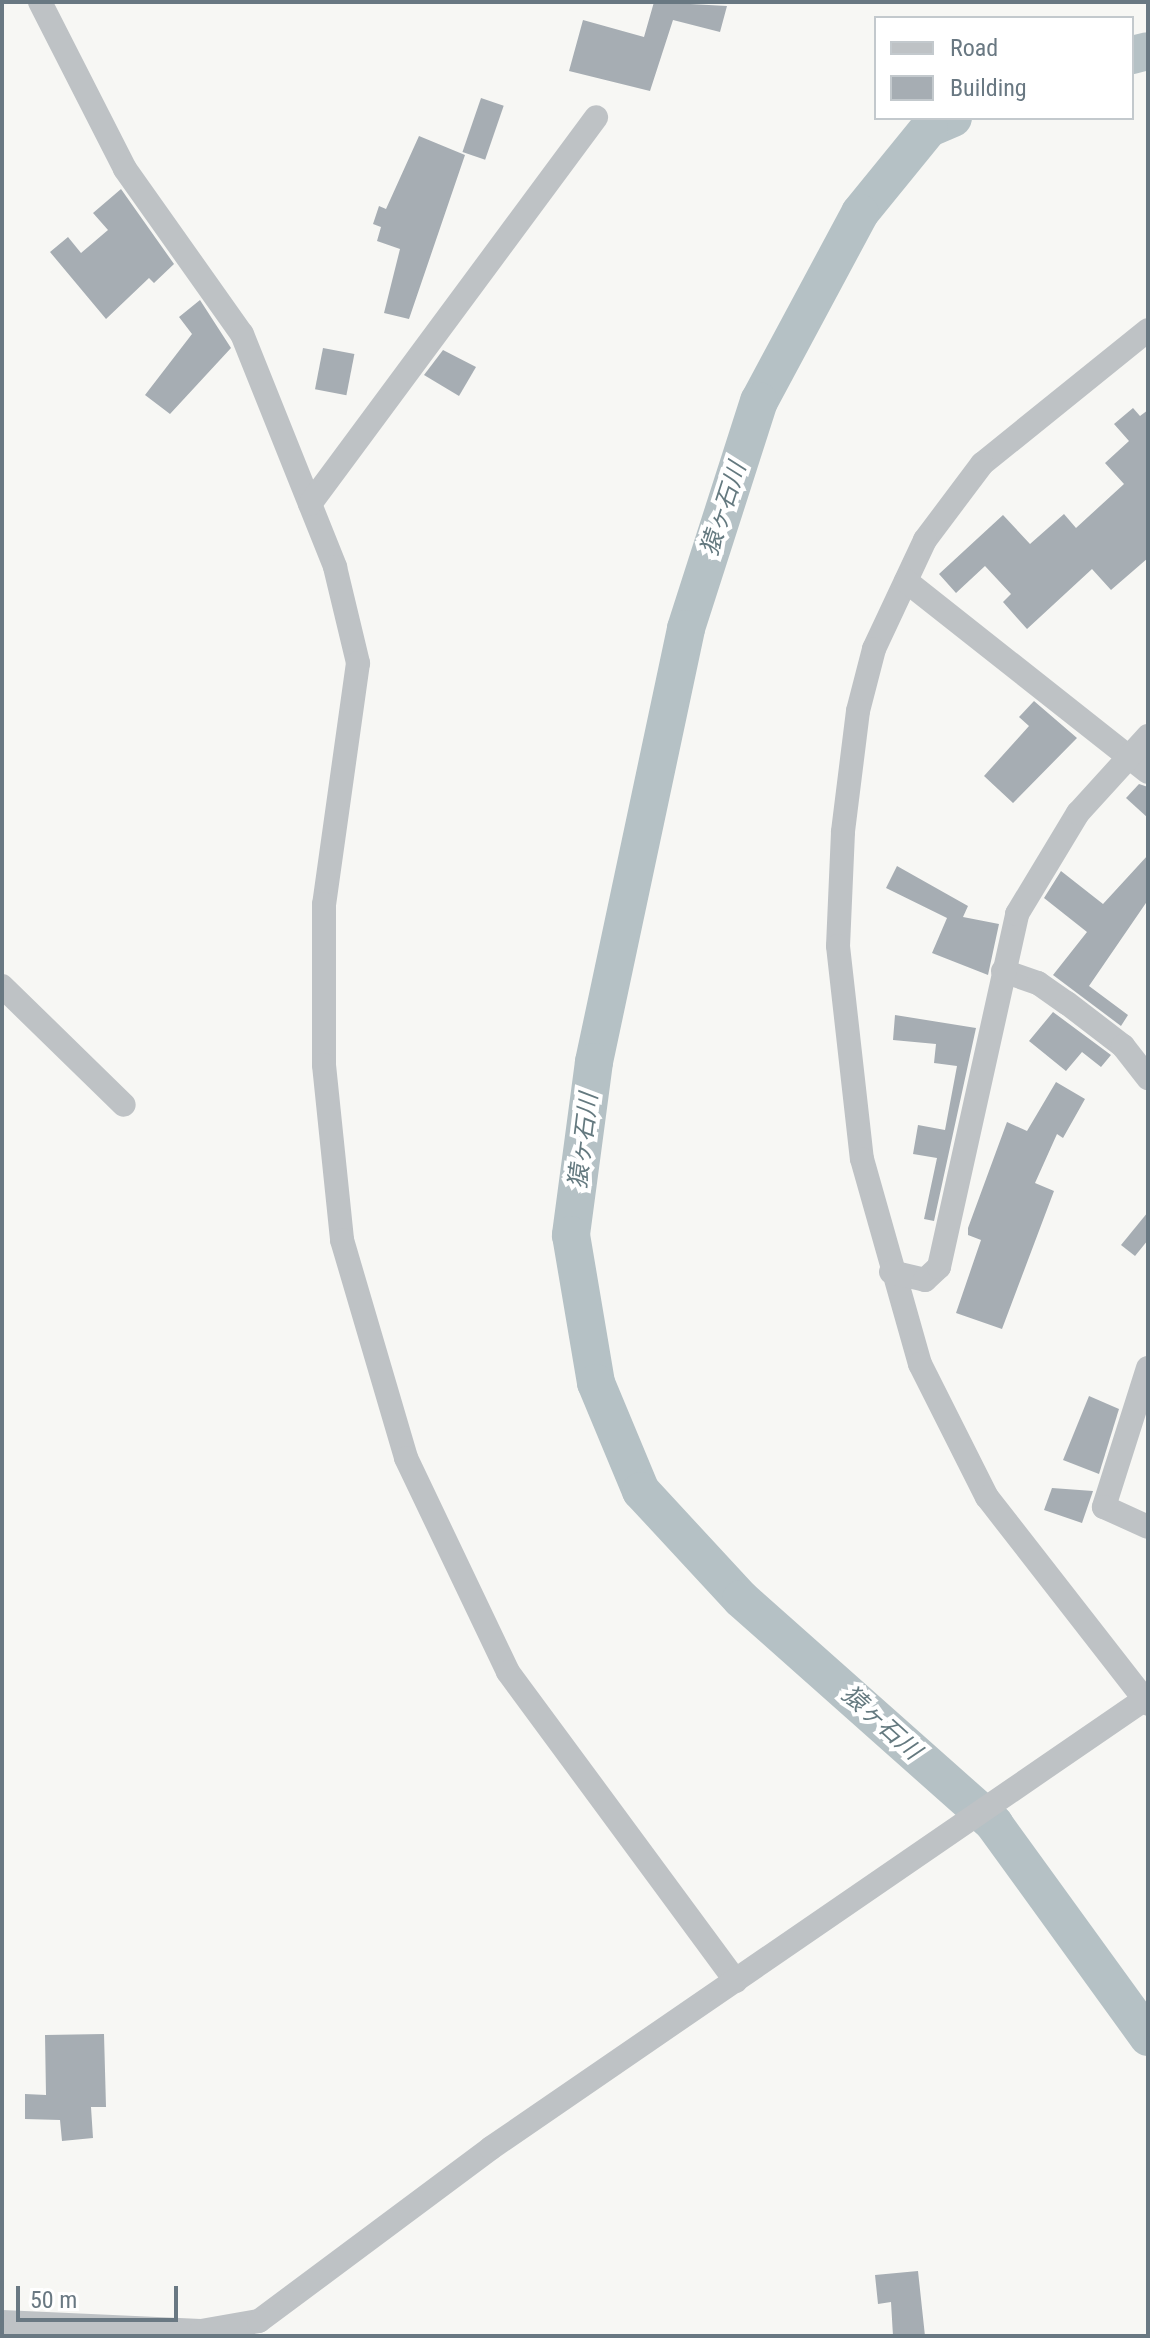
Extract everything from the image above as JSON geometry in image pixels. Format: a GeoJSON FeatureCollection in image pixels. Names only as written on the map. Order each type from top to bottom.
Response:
{"type":"FeatureCollection","features":[{"type":"Feature","properties":{"kind":"street"},"geometry":{"type":"LineString","coordinates":[[40,2],[125,169],[242,334],[335,567],[358,663],[324,904],[324,1065],[347,1255],[406,1458],[508,1672],[736,1981]]}},
{"type":"Feature","properties":{"kind":"street"},"geometry":{"type":"LineString","coordinates":[[310,504],[596,117]]}},
{"type":"Feature","properties":{"kind":"street"},"geometry":{"type":"LineString","coordinates":[[2,2322],[201,2331],[259,2321],[491,2148],[1142,1704],[987,1497],[920,1364],[891,1272],[862,1159],[838,946],[843,832],[858,711],[874,649],[925,540],[982,464],[1148,330]]}},
{"type":"Feature","properties":{"kind":"street"},"geometry":{"type":"LineString","coordinates":[[906,581],[1148,772]]}},
{"type":"Feature","properties":{"kind":"street"},"geometry":{"type":"LineString","coordinates":[[891,1272],[925,1280],[939,1267],[958,1202],[1017,914],[1037,876],[1127,756],[1148,736]]}},
{"type":"Feature","properties":{"kind":"street"},"geometry":{"type":"LineString","coordinates":[[1003,971],[1038,983],[1067,1003],[1123,1046],[1148,1078]]}},
{"type":"Feature","properties":{"kind":"street"},"geometry":{"type":"LineString","coordinates":[[2,986],[124,1105]]}},
{"type":"Feature","properties":{"kind":"street"},"geometry":{"type":"LineString","coordinates":[[1148,1368],[1104,1507],[1148,1527]]}},
{"type":"Feature","properties":{"kind":"building"},"geometry":{"type":"Polygon","coordinates":[[[654,2],[727,6],[720,32],[673,20],[650,91],[569,71],[583,20],[644,37],[654,2]]]}},
{"type":"Feature","properties":{"kind":"building"},"geometry":{"type":"Polygon","coordinates":[[[481,98],[504,106],[485,160],[462,152],[481,98]]]}},
{"type":"Feature","properties":{"kind":"building"},"geometry":{"type":"Polygon","coordinates":[[[419,136],[465,155],[409,319],[384,313],[400,249],[377,241],[381,227],[373,224],[379,206],[386,209],[419,136]]]}},
{"type":"Feature","properties":{"kind":"building"},"geometry":{"type":"Polygon","coordinates":[[[121,189],[174,264],[154,283],[149,278],[106,319],[50,252],[68,237],[81,253],[108,230],[93,213],[121,189]]]}},
{"type":"Feature","properties":{"kind":"building"},"geometry":{"type":"Polygon","coordinates":[[[200,300],[231,348],[170,414],[145,395],[192,334],[179,317],[200,300]]]}},
{"type":"Feature","properties":{"kind":"building"},"geometry":{"type":"Polygon","coordinates":[[[323,348],[354,354],[346,395],[315,389],[323,348]]]}},
{"type":"Feature","properties":{"kind":"building"},"geometry":{"type":"Polygon","coordinates":[[[443,350],[476,367],[459,396],[424,375],[443,350]]]}},
{"type":"Feature","properties":{"kind":"building"},"geometry":{"type":"Polygon","coordinates":[[[1133,408],[1140,416],[1148,410],[1148,558],[1111,590],[1092,569],[1027,629],[1003,602],[1011,594],[985,566],[956,593],[939,574],[1003,515],[1030,544],[1064,514],[1076,528],[1124,484],[1105,463],[1129,441],[1114,424],[1133,408]]]}},
{"type":"Feature","properties":{"kind":"building"},"geometry":{"type":"Polygon","coordinates":[[[1034,701],[1077,738],[1013,803],[984,776],[1029,726],[1019,717],[1034,701]]]}},
{"type":"Feature","properties":{"kind":"building"},"geometry":{"type":"Polygon","coordinates":[[[1139,784],[1148,787],[1148,818],[1126,798],[1139,784]]]}},
{"type":"Feature","properties":{"kind":"building"},"geometry":{"type":"Polygon","coordinates":[[[1148,855],[1148,900],[1089,986],[1128,1015],[1121,1026],[1053,975],[1087,932],[1044,898],[1061,871],[1103,904],[1148,855]]]}},
{"type":"Feature","properties":{"kind":"building"},"geometry":{"type":"Polygon","coordinates":[[[897,866],[968,906],[963,917],[999,924],[988,975],[932,953],[947,918],[886,888],[897,866]]]}},
{"type":"Feature","properties":{"kind":"building"},"geometry":{"type":"Polygon","coordinates":[[[1053,1012],[1111,1055],[1101,1067],[1082,1052],[1066,1071],[1029,1041],[1053,1012]]]}},
{"type":"Feature","properties":{"kind":"building"},"geometry":{"type":"Polygon","coordinates":[[[895,1015],[976,1028],[934,1221],[924,1219],[937,1158],[913,1154],[918,1125],[945,1130],[957,1066],[934,1063],[936,1044],[893,1040],[895,1015]]]}},
{"type":"Feature","properties":{"kind":"building"},"geometry":{"type":"Polygon","coordinates":[[[1056,1082],[1085,1099],[1063,1138],[1057,1134],[1035,1183],[1054,1191],[1002,1329],[956,1313],[981,1240],[968,1235],[968,1228],[1007,1122],[1027,1131],[1056,1082]]]}},
{"type":"Feature","properties":{"kind":"building"},"geometry":{"type":"Polygon","coordinates":[[[1148,1212],[1148,1240],[1135,1256],[1121,1245],[1148,1212]]]}},
{"type":"Feature","properties":{"kind":"building"},"geometry":{"type":"Polygon","coordinates":[[[1089,1396],[1119,1409],[1099,1474],[1063,1460],[1089,1396]]]}},
{"type":"Feature","properties":{"kind":"building"},"geometry":{"type":"Polygon","coordinates":[[[1052,1488],[1093,1491],[1082,1523],[1044,1510],[1052,1488]]]}},
{"type":"Feature","properties":{"kind":"building"},"geometry":{"type":"Polygon","coordinates":[[[104,2034],[106,2107],[91,2107],[93,2138],[62,2141],[60,2120],[25,2119],[25,2094],[46,2095],[45,2035],[104,2034]]]}},
{"type":"Feature","properties":{"kind":"building"},"geometry":{"type":"Polygon","coordinates":[[[918,2271],[925,2336],[893,2336],[891,2302],[878,2304],[875,2275],[918,2271]]]}},
{"type":"Feature","properties":{"kind":"waterway","name":"猿ヶ石川"},"geometry":{"type":"LineString","coordinates":[[1134,54],[1148,51]]}},
{"type":"Feature","properties":{"kind":"waterway","name":"猿ヶ石川"},"geometry":{"type":"LineString","coordinates":[[948,120],[929,128],[860,213],[759,401],[686,629],[594,1062],[571,1235],[596,1383],[641,1491],[741,1599],[994,1824],[1148,2037]]}}]}
